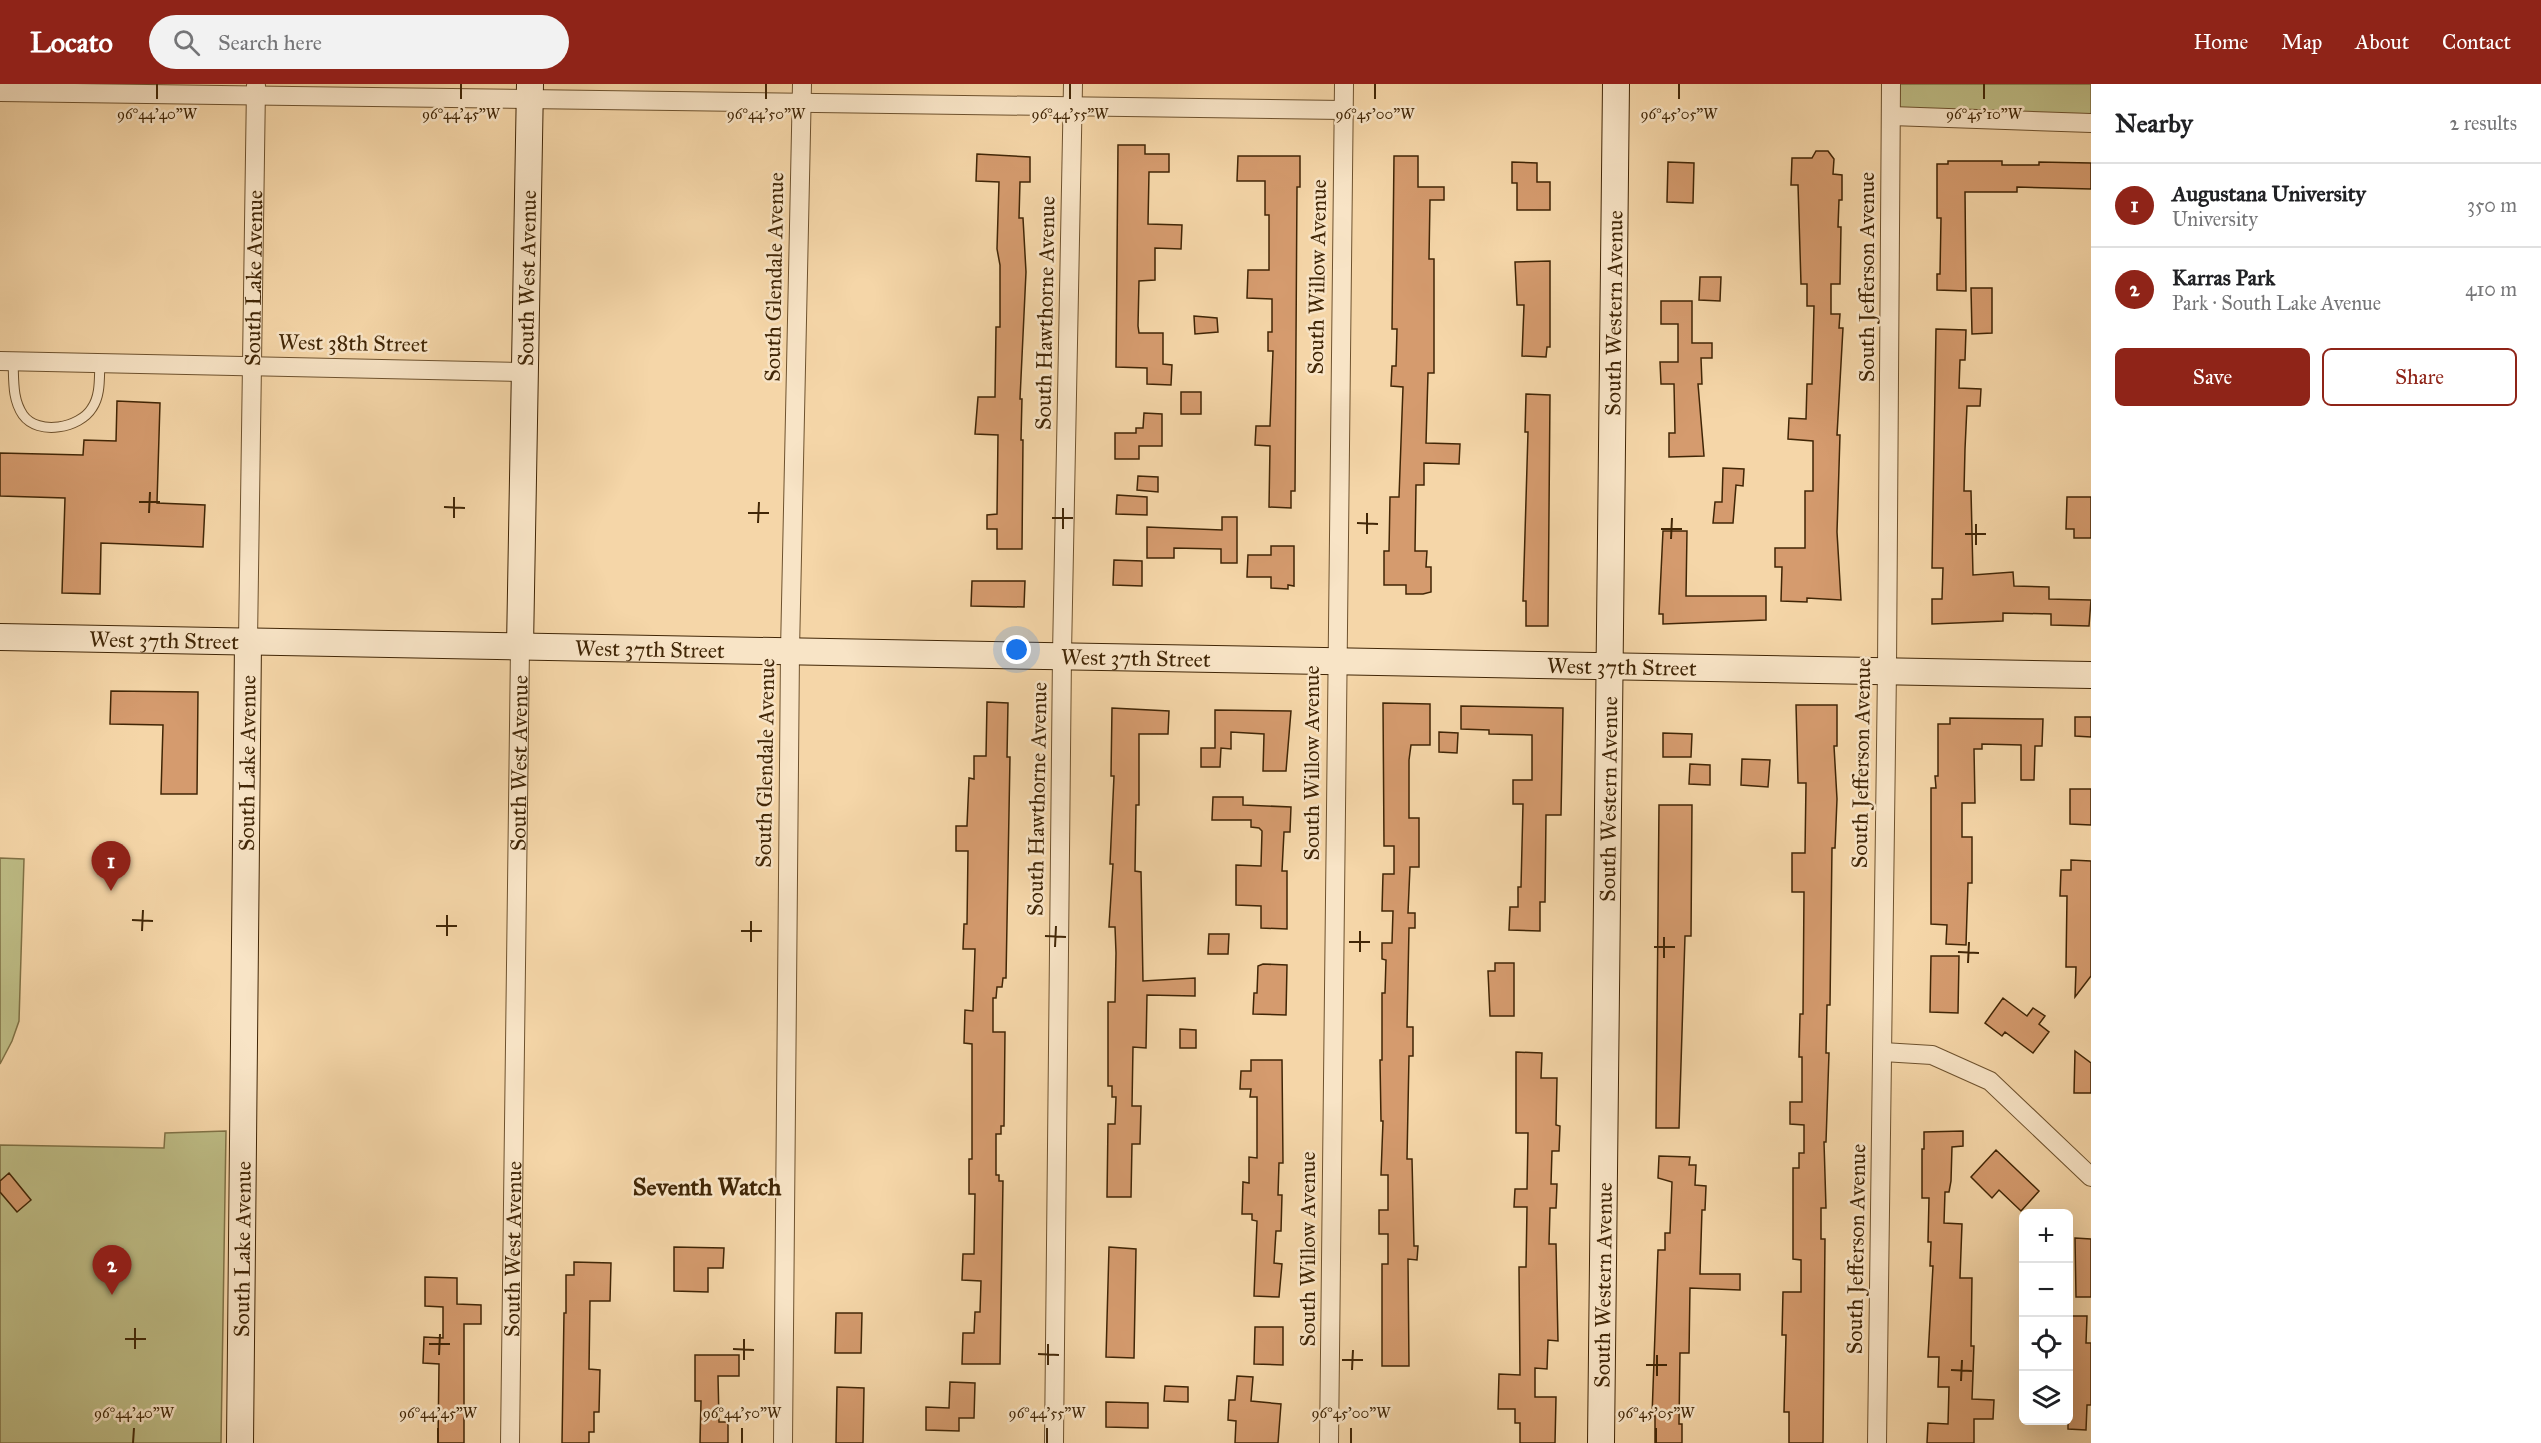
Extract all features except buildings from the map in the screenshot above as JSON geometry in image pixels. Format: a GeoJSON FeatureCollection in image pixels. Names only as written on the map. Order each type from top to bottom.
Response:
{"type":"FeatureCollection","features":[{"type":"Feature","properties":{"kind":"street","name":"South Glendale Avenue"},"geometry":{"type":"LineString","coordinates":[[783,1443],[790,651],[802,84]]}},
{"type":"Feature","properties":{"kind":"street","name":"South Hawthorne Avenue"},"geometry":{"type":"LineString","coordinates":[[1054,1443],[1062,654],[1073,84]]}},
{"type":"Feature","properties":{"kind":"street","name":"South Willow Avenue"},"geometry":{"type":"LineString","coordinates":[[1329,1443],[1344,84]]}},
{"type":"Feature","properties":{"kind":"street","name":"South Western Avenue"},"geometry":{"type":"LineString","coordinates":[[1601,1443],[1616,84]]}},
{"type":"Feature","properties":{"kind":"street","name":"South Jefferson Avenue"},"geometry":{"type":"LineString","coordinates":[[1877,1443],[1887,669],[1891,84]]}},
{"type":"Feature","properties":{"kind":"street"},"geometry":{"type":"LineString","coordinates":[[0,92],[256,90],[530,92],[802,105],[1343,111]]}},
{"type":"Feature","properties":{"kind":"street","name":"South Lake Avenue"},"geometry":{"type":"LineString","coordinates":[[240,1443],[256,90]]}},
{"type":"Feature","properties":{"kind":"street","name":"South West Avenue"},"geometry":{"type":"LineString","coordinates":[[510,1443],[524,372],[530,92]]}},
{"type":"Feature","properties":{"kind":"street"},"geometry":{"type":"LineString","coordinates":[[1891,116],[2091,123]]}},
{"type":"Feature","properties":{"kind":"street","name":"West 38th Street"},"geometry":{"type":"LineString","coordinates":[[7,361],[524,372]]}},
{"type":"Feature","properties":{"kind":"street","name":"West 37th Street"},"geometry":{"type":"LineString","coordinates":[[0,636],[520,647],[1887,669],[2091,675]]}},
{"type":"Feature","properties":{"kind":"street"},"geometry":{"type":"LineString","coordinates":[[1883,1052],[1932,1055],[1990,1081],[2091,1176]]}},
{"type":"Feature","properties":{"kind":"lane"},"geometry":{"type":"LineString","coordinates":[[7,361],[14,395],[23,415],[32,424],[58,427],[76,422],[91,410],[98,397],[100,362]]}},
{"type":"Feature","properties":{"kind":"shaded area"},"geometry":{"type":"Polygon","coordinates":[[[1891,84],[2091,84],[2091,124],[1891,116],[1891,84]]]}},
{"type":"Feature","properties":{"kind":"shaded area"},"geometry":{"type":"Polygon","coordinates":[[[0,858],[24,859],[19,1021],[0,1064],[0,858]]]}},
{"type":"Feature","properties":{"kind":"shaded area"},"geometry":{"type":"Polygon","coordinates":[[[226,1131],[221,1443],[0,1443],[0,1145],[164,1148],[165,1133],[226,1131]]]}},
{"type":"Feature","properties":{"kind":"place","name":"Augustana University"},"geometry":{"type":"Point","coordinates":[111,891]}},
{"type":"Feature","properties":{"kind":"place","name":"Karras Park"},"geometry":{"type":"Point","coordinates":[112,1295]}},
{"type":"Feature","properties":{"kind":"district","name":"Seventh Watch"},"geometry":{"type":"Point","coordinates":[707,1187]}}]}
